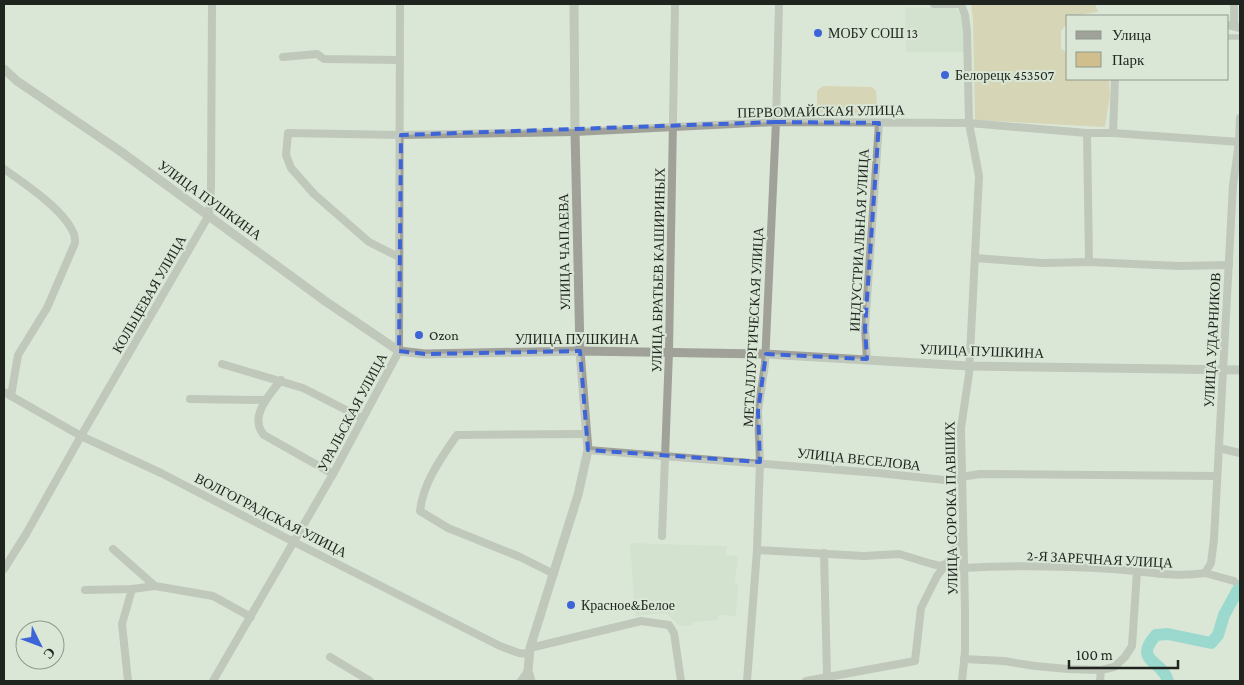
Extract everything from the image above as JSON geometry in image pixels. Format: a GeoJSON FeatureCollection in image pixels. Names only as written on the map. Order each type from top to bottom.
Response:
{"type":"FeatureCollection","features":[{"type":"Feature","properties":{"kind":"street","name":"КОЛЬЦЕВАЯ УЛИЦА"},"geometry":{"type":"LineString","coordinates":[[4,569],[209,215],[211,188],[212,4]]}},
{"type":"Feature","properties":{"kind":"street","name":"УРАЛЬСКАЯ УЛИЦА"},"geometry":{"type":"LineString","coordinates":[[213,681],[333,474],[399,350],[400,4]]}},
{"type":"Feature","properties":{"kind":"street","name":"УЛИЦА ЧАПАЕВА"},"geometry":{"type":"LineString","coordinates":[[531,681],[528,671],[530,651],[578,495],[588,450],[580,351],[574,4]]}},
{"type":"Feature","properties":{"kind":"street","name":"УЛИЦА БРАТЬЕВ КАШИРИНЫХ"},"geometry":{"type":"LineString","coordinates":[[662,536],[669,352],[675,4]]}},
{"type":"Feature","properties":{"kind":"street","name":"МЕТАЛЛУРГИЧЕСКАЯ УЛИЦА"},"geometry":{"type":"LineString","coordinates":[[747,681],[757,550],[760,462],[758,411],[765,354],[776,122],[779,4]]}},
{"type":"Feature","properties":{"kind":"street","name":"УЛИЦА СОРОКА ПАВШИХ"},"geometry":{"type":"LineString","coordinates":[[934,4],[961,4],[965,15],[969,123],[979,176],[969,366],[961,428],[965,610],[962,681]]}},
{"type":"Feature","properties":{"kind":"street"},"geometry":{"type":"LineString","coordinates":[[1234,4],[1234,26]]}},
{"type":"Feature","properties":{"kind":"street"},"geometry":{"type":"LineString","coordinates":[[283,57],[317,54],[324,59],[399,60]]}},
{"type":"Feature","properties":{"kind":"street","name":"УЛИЦА ПУШКИНА"},"geometry":{"type":"LineString","coordinates":[[4,69],[17,81],[209,215],[326,301],[399,350],[425,354],[580,351],[765,354],[969,366],[1240,370]]}},
{"type":"Feature","properties":{"kind":"street"},"geometry":{"type":"LineString","coordinates":[[1113,134],[1115,80]]}},
{"type":"Feature","properties":{"kind":"street","name":"УЛИЦА УДАРНИКОВ"},"geometry":{"type":"LineString","coordinates":[[1205,573],[1211,563],[1214,539],[1224,381],[1222,369],[1228,265],[1233,185],[1240,142],[1240,118]]}},
{"type":"Feature","properties":{"kind":"street","name":"ПЕРВОМАЙСКАЯ УЛИЦА"},"geometry":{"type":"LineString","coordinates":[[399,257],[369,242],[314,194],[291,168],[286,155],[288,133],[401,135],[575,132],[776,122],[969,123],[1087,133],[1240,142]]}},
{"type":"Feature","properties":{"kind":"street","name":"ИНДУСТРИАЛЬНАЯ УЛИЦА"},"geometry":{"type":"LineString","coordinates":[[867,359],[865,328],[879,123]]}},
{"type":"Feature","properties":{"kind":"street"},"geometry":{"type":"LineString","coordinates":[[1087,133],[1089,262]]}},
{"type":"Feature","properties":{"kind":"street"},"geometry":{"type":"LineString","coordinates":[[4,169],[42,197],[62,216],[74,233],[75,243],[47,308],[18,355],[7,394]]}},
{"type":"Feature","properties":{"kind":"street"},"geometry":{"type":"LineString","coordinates":[[974,258],[1043,263],[1089,262],[1179,266],[1228,265]]}},
{"type":"Feature","properties":{"kind":"street"},"geometry":{"type":"LineString","coordinates":[[222,364],[303,388],[362,418]]}},
{"type":"Feature","properties":{"kind":"street"},"geometry":{"type":"LineString","coordinates":[[281,380],[265,400],[259,416],[260,431],[333,474]]}},
{"type":"Feature","properties":{"kind":"street","name":"ВОЛГОГРАДСКАЯ УЛИЦА"},"geometry":{"type":"LineString","coordinates":[[7,394],[81,436],[162,473],[500,646],[519,652],[530,651]]}},
{"type":"Feature","properties":{"kind":"street"},"geometry":{"type":"LineString","coordinates":[[190,399],[265,400]]}},
{"type":"Feature","properties":{"kind":"street"},"geometry":{"type":"LineString","coordinates":[[554,574],[504,550],[448,528],[420,511],[422,496],[438,464],[457,435],[586,434]]}},
{"type":"Feature","properties":{"kind":"street"},"geometry":{"type":"LineString","coordinates":[[1219,448],[1240,453]]}},
{"type":"Feature","properties":{"kind":"street","name":"УЛИЦА ВЕСЕЛОВА"},"geometry":{"type":"LineString","coordinates":[[588,450],[760,462],[954,482],[961,477],[980,474],[1217,476]]}},
{"type":"Feature","properties":{"kind":"street"},"geometry":{"type":"LineString","coordinates":[[806,681],[915,662],[921,608],[937,576],[948,562],[963,534]]}},
{"type":"Feature","properties":{"kind":"street"},"geometry":{"type":"LineString","coordinates":[[113,549],[156,586]]}},
{"type":"Feature","properties":{"kind":"street"},"geometry":{"type":"LineString","coordinates":[[757,550],[864,556],[899,554],[941,566],[948,562]]}},
{"type":"Feature","properties":{"kind":"street"},"geometry":{"type":"LineString","coordinates":[[824,553],[827,676]]}},
{"type":"Feature","properties":{"kind":"street","name":"2-Я ЗАРЕЧНАЯ УЛИЦА"},"geometry":{"type":"LineString","coordinates":[[963,568],[1075,567],[1164,575],[1205,573],[1234,581]]}},
{"type":"Feature","properties":{"kind":"street"},"geometry":{"type":"LineString","coordinates":[[964,659],[1101,670],[1114,667],[1125,657],[1132,646],[1137,572]]}},
{"type":"Feature","properties":{"kind":"street"},"geometry":{"type":"LineString","coordinates":[[85,590],[132,590],[156,586],[213,596],[251,616]]}},
{"type":"Feature","properties":{"kind":"street"},"geometry":{"type":"LineString","coordinates":[[128,681],[122,624],[132,590]]}},
{"type":"Feature","properties":{"kind":"street"},"geometry":{"type":"LineString","coordinates":[[530,651],[641,621],[669,625],[674,633],[681,681]]}},
{"type":"Feature","properties":{"kind":"street"},"geometry":{"type":"LineString","coordinates":[[330,657],[370,681]]}},
{"type":"Feature","properties":{"kind":"street"},"geometry":{"type":"LineString","coordinates":[[1100,681],[1101,670]]}},
{"type":"Feature","properties":{"kind":"street"},"geometry":{"type":"LineString","coordinates":[[521,681],[528,671]]}},
{"type":"Feature","properties":{"kind":"highlighted area"},"geometry":{"type":"Polygon","coordinates":[[[776,122],[879,123],[865,328],[867,359],[766,354],[758,411],[760,462],[588,450],[580,351],[425,354],[399,351],[401,135],[776,122]]]}},
{"type":"Feature","properties":{"kind":"shaded area"},"geometry":{"type":"Polygon","coordinates":[[[905,7],[955,8],[958,10],[962,18],[965,52],[906,52],[905,7]]]}},
{"type":"Feature","properties":{"kind":"shaded area"},"geometry":{"type":"Polygon","coordinates":[[[630,543],[727,546],[726,555],[738,556],[735,584],[738,584],[736,616],[718,615],[718,620],[695,622],[691,625],[680,626],[666,613],[635,616],[630,543]]]}},
{"type":"Feature","properties":{"kind":"green space"},"geometry":{"type":"Polygon","coordinates":[[[971,4],[1095,4],[1098,12],[1066,15],[1066,25],[1061,31],[1061,48],[1066,52],[1066,80],[1109,80],[1110,95],[1105,127],[975,120],[973,18],[971,4]]]}},
{"type":"Feature","properties":{"kind":"green space"},"geometry":{"type":"Polygon","coordinates":[[[823,86],[872,87],[876,91],[877,108],[871,115],[822,114],[817,109],[817,91],[823,86]]]}},
{"type":"Feature","properties":{"kind":"waterway"},"geometry":{"type":"LineString","coordinates":[[1168,681],[1165,674],[1148,656],[1149,644],[1156,635],[1168,634],[1211,643],[1218,635],[1224,615],[1240,586]]}},
{"type":"Feature","properties":{"kind":"place","name":"МОБУ СОШ 13"},"geometry":{"type":"Point","coordinates":[818,33]}},
{"type":"Feature","properties":{"kind":"place","name":"Белорецк 453507"},"geometry":{"type":"Point","coordinates":[945,75]}},
{"type":"Feature","properties":{"kind":"place","name":"Ozon"},"geometry":{"type":"Point","coordinates":[419,335]}},
{"type":"Feature","properties":{"kind":"place","name":"Красное&Белое"},"geometry":{"type":"Point","coordinates":[571,605]}}]}
